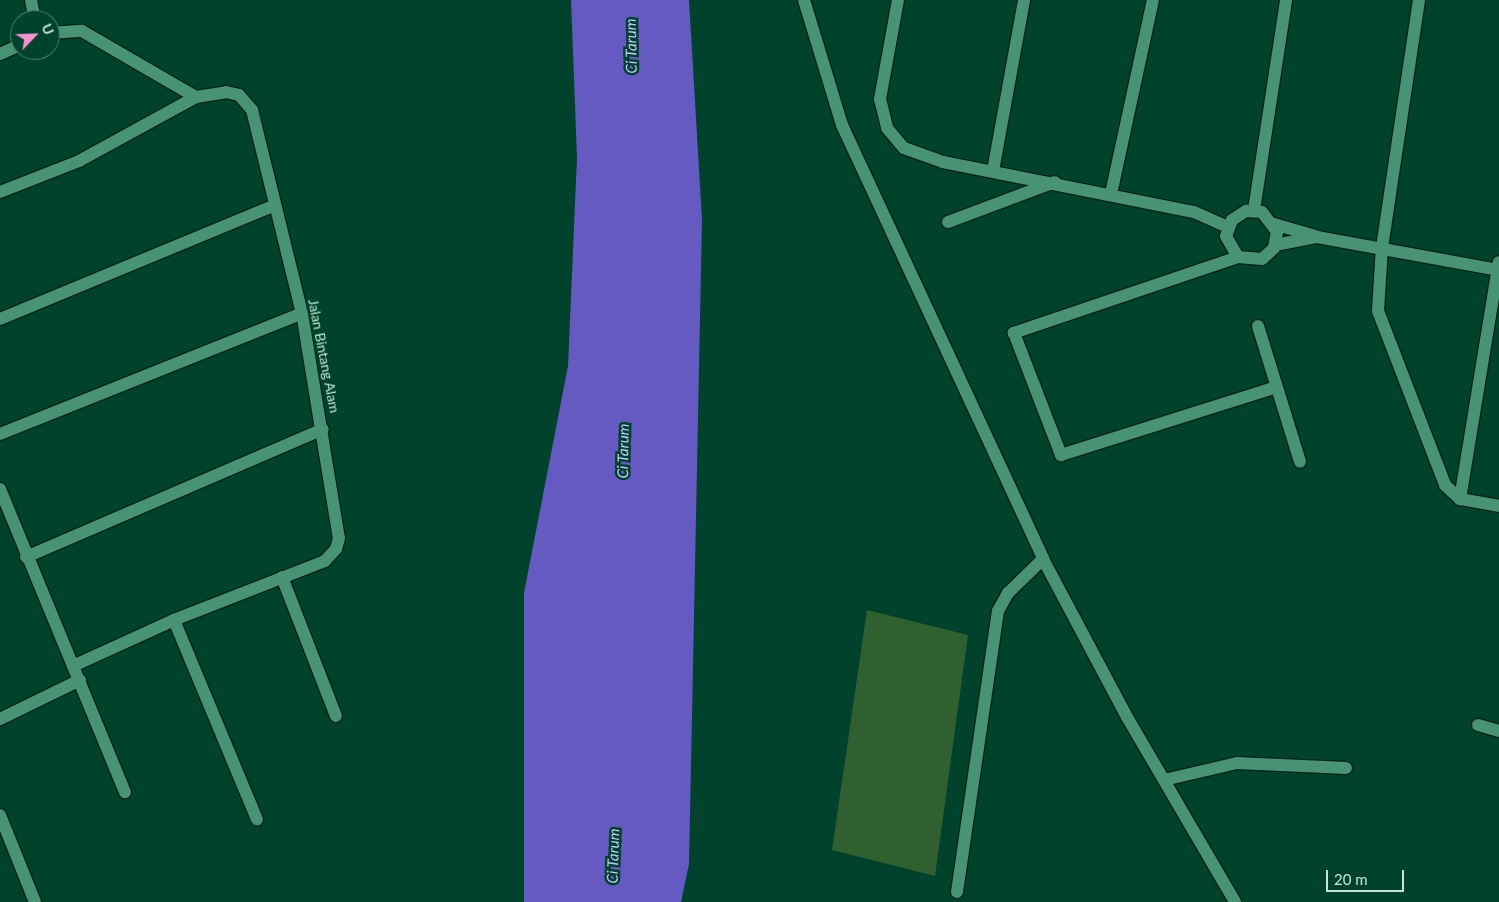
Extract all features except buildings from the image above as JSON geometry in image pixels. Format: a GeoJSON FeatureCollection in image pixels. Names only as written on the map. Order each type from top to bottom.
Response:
{"type":"FeatureCollection","features":[{"type":"Feature","properties":{"kind":"street"},"geometry":{"type":"LineString","coordinates":[[804,0],[842,125],[1044,559],[1164,780],[1235,902]]}},
{"type":"Feature","properties":{"kind":"street"},"geometry":{"type":"LineString","coordinates":[[898,0],[880,99],[887,128],[904,148],[930,159],[1055,182],[1194,212],[1228,227]]}},
{"type":"Feature","properties":{"kind":"street"},"geometry":{"type":"LineString","coordinates":[[993,171],[1024,0]]}},
{"type":"Feature","properties":{"kind":"street"},"geometry":{"type":"LineString","coordinates":[[1111,194],[1153,0]]}},
{"type":"Feature","properties":{"kind":"street"},"geometry":{"type":"LineString","coordinates":[[1254,210],[1286,0]]}},
{"type":"Feature","properties":{"kind":"street"},"geometry":{"type":"LineString","coordinates":[[1419,0],[1382,248],[1378,311],[1434,466],[1445,486],[1460,499],[1499,506]]}},
{"type":"Feature","properties":{"kind":"street"},"geometry":{"type":"LineString","coordinates":[[60,32],[82,31],[196,97]]}},
{"type":"Feature","properties":{"kind":"street","name":"Jalan Bintang Alam"},"geometry":{"type":"LineString","coordinates":[[73,666],[174,620],[325,561],[336,550],[339,538],[323,429],[302,313],[252,110],[239,95],[226,92],[196,97]]}},
{"type":"Feature","properties":{"kind":"street"},"geometry":{"type":"LineString","coordinates":[[0,192],[79,161],[196,97]]}},
{"type":"Feature","properties":{"kind":"street"},"geometry":{"type":"LineString","coordinates":[[948,222],[1055,182]]}},
{"type":"Feature","properties":{"kind":"street"},"geometry":{"type":"LineString","coordinates":[[0,318],[275,204]]}},
{"type":"Feature","properties":{"kind":"street"},"geometry":{"type":"LineString","coordinates":[[1238,257],[1228,244],[1228,227],[1238,214],[1254,210],[1262,212],[1274,224],[1318,236],[1498,267],[1460,499]]}},
{"type":"Feature","properties":{"kind":"street"},"geometry":{"type":"LineString","coordinates":[[1274,224],[1275,245]]}},
{"type":"Feature","properties":{"kind":"street"},"geometry":{"type":"LineString","coordinates":[[1277,387],[1061,455],[1014,334],[1238,257],[1262,259],[1275,245],[1318,236]]}},
{"type":"Feature","properties":{"kind":"street"},"geometry":{"type":"LineString","coordinates":[[0,434],[302,313]]}},
{"type":"Feature","properties":{"kind":"street"},"geometry":{"type":"LineString","coordinates":[[1258,326],[1300,462]]}},
{"type":"Feature","properties":{"kind":"street"},"geometry":{"type":"LineString","coordinates":[[26,557],[323,429]]}},
{"type":"Feature","properties":{"kind":"street"},"geometry":{"type":"LineString","coordinates":[[0,489],[26,557],[80,680],[125,792]]}},
{"type":"Feature","properties":{"kind":"street"},"geometry":{"type":"LineString","coordinates":[[957,892],[998,611],[1008,593],[1044,559]]}},
{"type":"Feature","properties":{"kind":"street"},"geometry":{"type":"LineString","coordinates":[[282,577],[336,716]]}},
{"type":"Feature","properties":{"kind":"street"},"geometry":{"type":"LineString","coordinates":[[174,620],[257,819]]}},
{"type":"Feature","properties":{"kind":"street"},"geometry":{"type":"LineString","coordinates":[[0,719],[80,680]]}},
{"type":"Feature","properties":{"kind":"street"},"geometry":{"type":"LineString","coordinates":[[1478,725],[1499,731]]}},
{"type":"Feature","properties":{"kind":"street"},"geometry":{"type":"LineString","coordinates":[[1164,780],[1237,763],[1346,768]]}},
{"type":"Feature","properties":{"kind":"street"},"geometry":{"type":"LineString","coordinates":[[0,815],[12,849],[35,902]]}},
{"type":"Feature","properties":{"kind":"street"},"geometry":{"type":"LineString","coordinates":[[0,854],[12,849]]}},
{"type":"Feature","properties":{"kind":"water","name":"Ci Tarum"},"geometry":{"type":"Polygon","coordinates":[[[571,0],[689,0],[702,220],[689,864],[681,902],[524,902],[524,593],[568,366],[577,158],[571,0]]]}}]}
